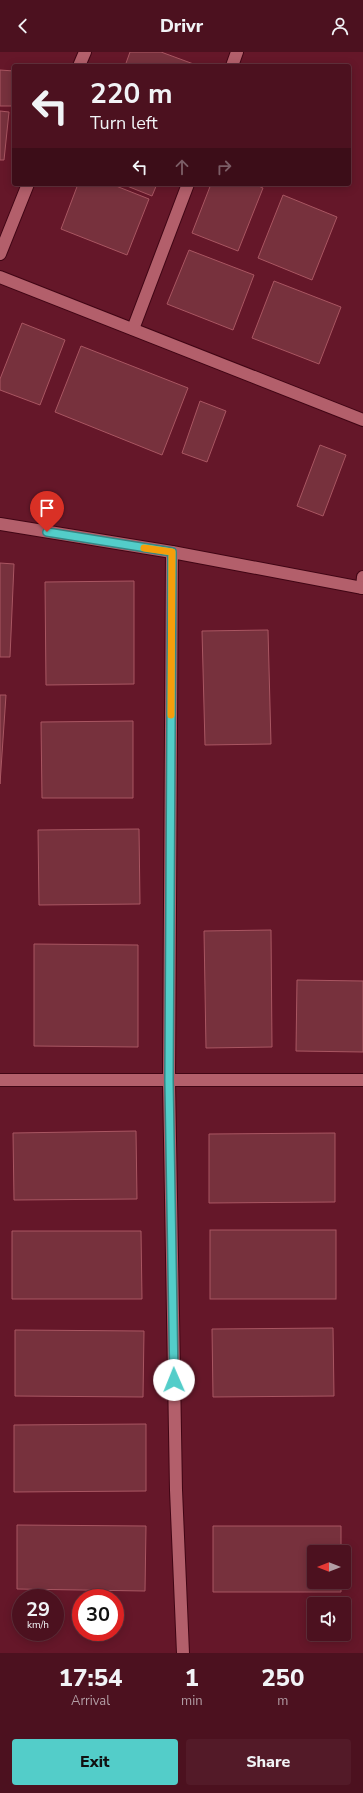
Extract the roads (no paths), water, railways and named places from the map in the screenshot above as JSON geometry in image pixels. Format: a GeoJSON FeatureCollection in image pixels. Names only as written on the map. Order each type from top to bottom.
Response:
{"type":"FeatureCollection","features":[{"type":"Feature","properties":{"kind":"street"},"geometry":{"type":"LineString","coordinates":[[80,52],[85,52],[80,64]]}},
{"type":"Feature","properties":{"kind":"street"},"geometry":{"type":"LineString","coordinates":[[233,64],[237,52]]}},
{"type":"Feature","properties":{"kind":"street"},"geometry":{"type":"LineString","coordinates":[[0,254],[27,186]]}},
{"type":"Feature","properties":{"kind":"street"},"geometry":{"type":"LineString","coordinates":[[133,329],[187,186]]}},
{"type":"Feature","properties":{"kind":"street"},"geometry":{"type":"LineString","coordinates":[[0,277],[363,420]]}},
{"type":"Feature","properties":{"kind":"street"},"geometry":{"type":"LineString","coordinates":[[0,524],[363,584]]}},
{"type":"Feature","properties":{"kind":"street"},"geometry":{"type":"LineString","coordinates":[[172,552],[169,1081],[176,1482],[183,1653]]}},
{"type":"Feature","properties":{"kind":"street"},"geometry":{"type":"LineString","coordinates":[[0,1080],[363,1080]]}}]}
